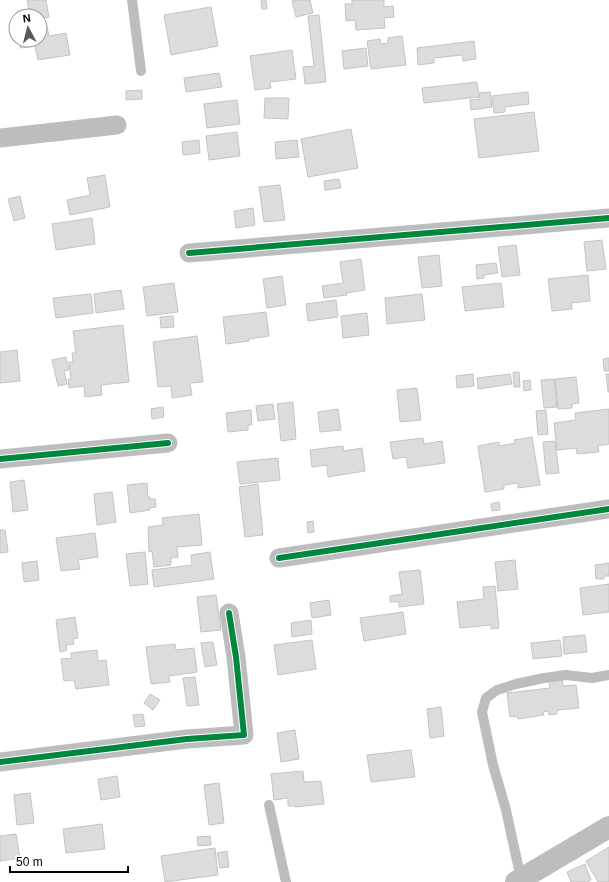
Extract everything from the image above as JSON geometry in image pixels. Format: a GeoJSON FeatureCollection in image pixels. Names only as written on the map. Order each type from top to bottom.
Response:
{"type":"FeatureCollection","features":[{"type":"Feature","properties":{"kind":"street"},"geometry":{"type":"LineString","coordinates":[[0,138],[117,125]]}},
{"type":"Feature","properties":{"kind":"street"},"geometry":{"type":"LineString","coordinates":[[189,253],[609,218]]}},
{"type":"Feature","properties":{"kind":"street"},"geometry":{"type":"LineString","coordinates":[[0,460],[168,443]]}},
{"type":"Feature","properties":{"kind":"street"},"geometry":{"type":"LineString","coordinates":[[279,558],[609,509]]}},
{"type":"Feature","properties":{"kind":"street"},"geometry":{"type":"LineString","coordinates":[[0,762],[187,740],[244,735],[236,657],[229,613]]}},
{"type":"Feature","properties":{"kind":"street"},"geometry":{"type":"LineString","coordinates":[[518,881],[609,827]]}},
{"type":"Feature","properties":{"kind":"lane"},"geometry":{"type":"LineString","coordinates":[[132,0],[141,71]]}},
{"type":"Feature","properties":{"kind":"lane"},"geometry":{"type":"LineString","coordinates":[[518,881],[506,810],[493,766],[482,712],[486,698],[497,690],[544,678],[566,675],[592,678],[609,675]]}},
{"type":"Feature","properties":{"kind":"lane"},"geometry":{"type":"LineString","coordinates":[[269,805],[286,882]]}},
{"type":"Feature","properties":{"kind":"building"},"geometry":{"type":"Polygon","coordinates":[[[27,0],[46,0],[47,8],[28,8],[27,0]]]}},
{"type":"Feature","properties":{"kind":"building"},"geometry":{"type":"Polygon","coordinates":[[[261,0],[266,0],[267,9],[262,9],[261,0]]]}},
{"type":"Feature","properties":{"kind":"building"},"geometry":{"type":"Polygon","coordinates":[[[310,0],[313,13],[296,17],[292,1],[310,0]]]}},
{"type":"Feature","properties":{"kind":"building"},"geometry":{"type":"Polygon","coordinates":[[[352,0],[384,0],[384,7],[393,6],[394,17],[384,18],[385,28],[356,30],[355,20],[346,21],[345,4],[352,4],[352,0]]]}},
{"type":"Feature","properties":{"kind":"building"},"geometry":{"type":"Polygon","coordinates":[[[211,7],[218,46],[171,55],[164,15],[211,7]]]}},
{"type":"Feature","properties":{"kind":"building"},"geometry":{"type":"Polygon","coordinates":[[[319,15],[326,82],[305,84],[303,67],[314,66],[308,16],[319,15]]]}},
{"type":"Feature","properties":{"kind":"building"},"geometry":{"type":"Polygon","coordinates":[[[48,32],[49,36],[66,33],[70,55],[38,60],[35,48],[48,48],[48,32]]]}},
{"type":"Feature","properties":{"kind":"building"},"geometry":{"type":"Polygon","coordinates":[[[402,36],[406,65],[371,69],[367,41],[380,39],[381,44],[388,43],[388,38],[402,36]]]}},
{"type":"Feature","properties":{"kind":"building"},"geometry":{"type":"Polygon","coordinates":[[[474,41],[476,59],[463,61],[462,55],[434,58],[434,63],[418,65],[417,48],[474,41]]]}},
{"type":"Feature","properties":{"kind":"building"},"geometry":{"type":"Polygon","coordinates":[[[366,48],[368,66],[344,69],[342,51],[366,48]]]}},
{"type":"Feature","properties":{"kind":"building"},"geometry":{"type":"Polygon","coordinates":[[[292,50],[296,79],[270,82],[271,88],[255,90],[250,56],[292,50]]]}},
{"type":"Feature","properties":{"kind":"building"},"geometry":{"type":"Polygon","coordinates":[[[219,73],[222,87],[186,92],[184,78],[219,73]]]}},
{"type":"Feature","properties":{"kind":"building"},"geometry":{"type":"Polygon","coordinates":[[[477,82],[479,97],[424,103],[422,88],[477,82]]]}},
{"type":"Feature","properties":{"kind":"building"},"geometry":{"type":"Polygon","coordinates":[[[142,90],[142,99],[126,100],[126,91],[142,90]]]}},
{"type":"Feature","properties":{"kind":"building"},"geometry":{"type":"Polygon","coordinates":[[[490,92],[492,107],[471,110],[470,100],[480,99],[479,93],[490,92]]]}},
{"type":"Feature","properties":{"kind":"building"},"geometry":{"type":"Polygon","coordinates":[[[528,92],[529,104],[505,107],[505,112],[494,113],[492,96],[528,92]]]}},
{"type":"Feature","properties":{"kind":"building"},"geometry":{"type":"Polygon","coordinates":[[[265,98],[289,98],[288,119],[264,118],[265,98]]]}},
{"type":"Feature","properties":{"kind":"building"},"geometry":{"type":"Polygon","coordinates":[[[237,100],[240,124],[207,128],[204,104],[237,100]]]}},
{"type":"Feature","properties":{"kind":"building"},"geometry":{"type":"Polygon","coordinates":[[[534,112],[539,151],[479,158],[474,119],[534,112]]]}},
{"type":"Feature","properties":{"kind":"building"},"geometry":{"type":"Polygon","coordinates":[[[351,129],[358,168],[308,177],[301,139],[351,129]]]}},
{"type":"Feature","properties":{"kind":"building"},"geometry":{"type":"Polygon","coordinates":[[[237,132],[240,156],[209,160],[206,136],[237,132]]]}},
{"type":"Feature","properties":{"kind":"building"},"geometry":{"type":"Polygon","coordinates":[[[199,140],[200,153],[183,155],[182,142],[199,140]]]}},
{"type":"Feature","properties":{"kind":"building"},"geometry":{"type":"Polygon","coordinates":[[[297,140],[299,157],[276,159],[275,142],[297,140]]]}},
{"type":"Feature","properties":{"kind":"building"},"geometry":{"type":"Polygon","coordinates":[[[105,175],[110,207],[70,215],[67,200],[90,195],[87,178],[105,175]]]}},
{"type":"Feature","properties":{"kind":"building"},"geometry":{"type":"Polygon","coordinates":[[[339,179],[341,188],[325,190],[324,181],[339,179]]]}},
{"type":"Feature","properties":{"kind":"building"},"geometry":{"type":"Polygon","coordinates":[[[280,185],[285,220],[264,222],[259,187],[280,185]]]}},
{"type":"Feature","properties":{"kind":"building"},"geometry":{"type":"Polygon","coordinates":[[[20,196],[25,218],[14,221],[8,199],[20,196]]]}},
{"type":"Feature","properties":{"kind":"building"},"geometry":{"type":"Polygon","coordinates":[[[253,208],[255,225],[236,228],[234,211],[253,208]]]}},
{"type":"Feature","properties":{"kind":"building"},"geometry":{"type":"Polygon","coordinates":[[[92,218],[95,244],[56,250],[52,224],[92,218]]]}},
{"type":"Feature","properties":{"kind":"building"},"geometry":{"type":"Polygon","coordinates":[[[602,240],[606,269],[587,271],[584,242],[602,240]]]}},
{"type":"Feature","properties":{"kind":"building"},"geometry":{"type":"Polygon","coordinates":[[[516,245],[520,275],[502,277],[498,247],[516,245]]]}},
{"type":"Feature","properties":{"kind":"building"},"geometry":{"type":"Polygon","coordinates":[[[439,255],[442,286],[422,288],[418,257],[439,255]]]}},
{"type":"Feature","properties":{"kind":"building"},"geometry":{"type":"Polygon","coordinates":[[[361,259],[365,290],[346,293],[347,295],[324,298],[322,286],[343,283],[340,262],[361,259]]]}},
{"type":"Feature","properties":{"kind":"building"},"geometry":{"type":"Polygon","coordinates":[[[496,263],[498,273],[484,275],[484,278],[477,279],[476,265],[496,263]]]}},
{"type":"Feature","properties":{"kind":"building"},"geometry":{"type":"Polygon","coordinates":[[[588,275],[590,301],[571,303],[572,309],[552,311],[548,279],[588,275]]]}},
{"type":"Feature","properties":{"kind":"building"},"geometry":{"type":"Polygon","coordinates":[[[282,276],[286,305],[267,308],[263,279],[282,276]]]}},
{"type":"Feature","properties":{"kind":"building"},"geometry":{"type":"Polygon","coordinates":[[[174,283],[178,312],[147,316],[143,287],[174,283]]]}},
{"type":"Feature","properties":{"kind":"building"},"geometry":{"type":"Polygon","coordinates":[[[501,283],[504,307],[465,311],[462,287],[501,283]]]}},
{"type":"Feature","properties":{"kind":"building"},"geometry":{"type":"Polygon","coordinates":[[[121,290],[124,309],[96,313],[94,294],[121,290]]]}},
{"type":"Feature","properties":{"kind":"building"},"geometry":{"type":"Polygon","coordinates":[[[91,294],[93,313],[56,318],[53,298],[91,294]]]}},
{"type":"Feature","properties":{"kind":"building"},"geometry":{"type":"Polygon","coordinates":[[[422,294],[425,320],[387,324],[385,298],[422,294]]]}},
{"type":"Feature","properties":{"kind":"building"},"geometry":{"type":"Polygon","coordinates":[[[336,300],[338,317],[308,321],[306,304],[336,300]]]}},
{"type":"Feature","properties":{"kind":"building"},"geometry":{"type":"Polygon","coordinates":[[[266,312],[269,336],[249,339],[249,341],[226,344],[223,317],[266,312]]]}},
{"type":"Feature","properties":{"kind":"building"},"geometry":{"type":"Polygon","coordinates":[[[367,313],[369,335],[343,338],[341,316],[367,313]]]}},
{"type":"Feature","properties":{"kind":"building"},"geometry":{"type":"Polygon","coordinates":[[[173,316],[174,327],[161,328],[160,317],[173,316]]]}},
{"type":"Feature","properties":{"kind":"building"},"geometry":{"type":"Polygon","coordinates":[[[123,325],[129,382],[101,385],[102,395],[85,397],[84,386],[69,388],[68,379],[71,379],[69,362],[73,362],[72,353],[76,353],[73,331],[123,325]]]}},
{"type":"Feature","properties":{"kind":"building"},"geometry":{"type":"Polygon","coordinates":[[[197,336],[203,382],[190,383],[192,395],[172,398],[171,386],[158,387],[153,342],[197,336]]]}},
{"type":"Feature","properties":{"kind":"building"},"geometry":{"type":"Polygon","coordinates":[[[17,350],[20,381],[0,383],[0,352],[17,350]]]}},
{"type":"Feature","properties":{"kind":"building"},"geometry":{"type":"Polygon","coordinates":[[[66,357],[69,370],[64,371],[67,384],[58,386],[52,360],[66,357]]]}},
{"type":"Feature","properties":{"kind":"building"},"geometry":{"type":"Polygon","coordinates":[[[609,358],[609,371],[604,371],[603,359],[609,358]]]}},
{"type":"Feature","properties":{"kind":"building"},"geometry":{"type":"Polygon","coordinates":[[[513,372],[519,372],[520,387],[514,387],[513,372]]]}},
{"type":"Feature","properties":{"kind":"building"},"geometry":{"type":"Polygon","coordinates":[[[473,374],[474,386],[457,388],[456,376],[473,374]]]}},
{"type":"Feature","properties":{"kind":"building"},"geometry":{"type":"Polygon","coordinates":[[[510,374],[512,384],[478,389],[477,378],[510,374]]]}},
{"type":"Feature","properties":{"kind":"building"},"geometry":{"type":"Polygon","coordinates":[[[606,374],[609,374],[609,392],[608,392],[606,374]]]}},
{"type":"Feature","properties":{"kind":"building"},"geometry":{"type":"Polygon","coordinates":[[[576,377],[579,403],[572,404],[572,408],[558,409],[555,379],[576,377]]]}},
{"type":"Feature","properties":{"kind":"building"},"geometry":{"type":"Polygon","coordinates":[[[554,379],[557,407],[544,408],[541,380],[554,379]]]}},
{"type":"Feature","properties":{"kind":"building"},"geometry":{"type":"Polygon","coordinates":[[[530,380],[531,390],[524,391],[523,381],[530,380]]]}},
{"type":"Feature","properties":{"kind":"building"},"geometry":{"type":"Polygon","coordinates":[[[417,388],[421,420],[400,422],[397,390],[417,388]]]}},
{"type":"Feature","properties":{"kind":"building"},"geometry":{"type":"Polygon","coordinates":[[[293,402],[296,439],[281,441],[277,404],[293,402]]]}},
{"type":"Feature","properties":{"kind":"building"},"geometry":{"type":"Polygon","coordinates":[[[273,404],[275,419],[258,421],[256,406],[273,404]]]}},
{"type":"Feature","properties":{"kind":"building"},"geometry":{"type":"Polygon","coordinates":[[[163,407],[164,417],[152,419],[151,409],[163,407]]]}},
{"type":"Feature","properties":{"kind":"building"},"geometry":{"type":"Polygon","coordinates":[[[338,409],[341,430],[320,432],[318,412],[338,409]]]}},
{"type":"Feature","properties":{"kind":"building"},"geometry":{"type":"Polygon","coordinates":[[[609,409],[609,444],[598,446],[599,452],[577,454],[576,448],[557,450],[554,423],[576,420],[575,413],[609,409]]]}},
{"type":"Feature","properties":{"kind":"building"},"geometry":{"type":"Polygon","coordinates":[[[251,410],[252,425],[248,425],[248,430],[228,432],[226,413],[251,410]]]}},
{"type":"Feature","properties":{"kind":"building"},"geometry":{"type":"Polygon","coordinates":[[[546,410],[548,434],[538,435],[536,411],[546,410]]]}},
{"type":"Feature","properties":{"kind":"building"},"geometry":{"type":"Polygon","coordinates":[[[532,437],[540,485],[518,488],[518,483],[504,485],[504,489],[485,492],[478,446],[499,442],[499,446],[515,443],[514,440],[532,437]]]}},
{"type":"Feature","properties":{"kind":"building"},"geometry":{"type":"Polygon","coordinates":[[[423,438],[424,444],[442,441],[445,463],[408,468],[406,457],[393,459],[390,442],[423,438]]]}},
{"type":"Feature","properties":{"kind":"building"},"geometry":{"type":"Polygon","coordinates":[[[555,441],[559,473],[546,474],[543,442],[555,441]]]}},
{"type":"Feature","properties":{"kind":"building"},"geometry":{"type":"Polygon","coordinates":[[[343,446],[344,451],[362,448],[365,471],[328,477],[327,465],[312,467],[310,450],[343,446]]]}},
{"type":"Feature","properties":{"kind":"building"},"geometry":{"type":"Polygon","coordinates":[[[278,458],[280,480],[240,484],[237,462],[278,458]]]}},
{"type":"Feature","properties":{"kind":"building"},"geometry":{"type":"Polygon","coordinates":[[[24,480],[28,510],[13,512],[10,482],[24,480]]]}},
{"type":"Feature","properties":{"kind":"building"},"geometry":{"type":"Polygon","coordinates":[[[147,483],[148,497],[150,497],[150,499],[155,499],[156,507],[149,508],[150,510],[130,513],[127,485],[147,483]]]}},
{"type":"Feature","properties":{"kind":"building"},"geometry":{"type":"Polygon","coordinates":[[[258,484],[263,535],[245,537],[239,487],[258,484]]]}},
{"type":"Feature","properties":{"kind":"building"},"geometry":{"type":"Polygon","coordinates":[[[112,492],[116,522],[97,525],[94,494],[112,492]]]}},
{"type":"Feature","properties":{"kind":"building"},"geometry":{"type":"Polygon","coordinates":[[[499,502],[500,510],[492,511],[491,504],[499,502]]]}},
{"type":"Feature","properties":{"kind":"building"},"geometry":{"type":"Polygon","coordinates":[[[199,514],[202,545],[177,547],[178,557],[171,558],[171,565],[154,567],[152,551],[149,552],[148,527],[163,525],[162,518],[199,514]]]}},
{"type":"Feature","properties":{"kind":"building"},"geometry":{"type":"Polygon","coordinates":[[[313,521],[314,532],[308,533],[307,522],[313,521]]]}},
{"type":"Feature","properties":{"kind":"building"},"geometry":{"type":"Polygon","coordinates":[[[0,530],[5,530],[8,552],[0,553],[0,530]]]}},
{"type":"Feature","properties":{"kind":"building"},"geometry":{"type":"Polygon","coordinates":[[[95,533],[98,557],[78,560],[80,569],[61,571],[56,538],[95,533]]]}},
{"type":"Feature","properties":{"kind":"building"},"geometry":{"type":"Polygon","coordinates":[[[145,552],[148,584],[130,586],[126,554],[145,552]]]}},
{"type":"Feature","properties":{"kind":"building"},"geometry":{"type":"Polygon","coordinates":[[[210,552],[214,579],[154,587],[152,570],[192,565],[191,555],[210,552]]]}},
{"type":"Feature","properties":{"kind":"building"},"geometry":{"type":"Polygon","coordinates":[[[515,560],[518,589],[498,591],[495,562],[515,560]]]}},
{"type":"Feature","properties":{"kind":"building"},"geometry":{"type":"Polygon","coordinates":[[[37,561],[39,580],[24,582],[22,563],[37,561]]]}},
{"type":"Feature","properties":{"kind":"building"},"geometry":{"type":"Polygon","coordinates":[[[609,563],[609,576],[604,576],[604,579],[596,579],[595,565],[609,563]]]}},
{"type":"Feature","properties":{"kind":"building"},"geometry":{"type":"Polygon","coordinates":[[[420,570],[424,604],[399,607],[399,602],[390,602],[390,596],[402,594],[399,572],[420,570]]]}},
{"type":"Feature","properties":{"kind":"building"},"geometry":{"type":"Polygon","coordinates":[[[609,584],[609,612],[583,615],[580,588],[609,584]]]}},
{"type":"Feature","properties":{"kind":"building"},"geometry":{"type":"Polygon","coordinates":[[[495,586],[499,628],[491,629],[491,625],[460,628],[457,602],[484,599],[483,587],[495,586]]]}},
{"type":"Feature","properties":{"kind":"building"},"geometry":{"type":"Polygon","coordinates":[[[216,595],[221,630],[201,632],[197,597],[216,595]]]}},
{"type":"Feature","properties":{"kind":"building"},"geometry":{"type":"Polygon","coordinates":[[[329,600],[331,615],[312,618],[310,603],[329,600]]]}},
{"type":"Feature","properties":{"kind":"building"},"geometry":{"type":"Polygon","coordinates":[[[403,612],[406,634],[364,641],[360,618],[403,612]]]}},
{"type":"Feature","properties":{"kind":"building"},"geometry":{"type":"Polygon","coordinates":[[[75,617],[78,638],[73,639],[74,644],[66,645],[67,650],[60,652],[56,620],[75,617]]]}},
{"type":"Feature","properties":{"kind":"building"},"geometry":{"type":"Polygon","coordinates":[[[311,620],[312,634],[292,637],[291,623],[311,620]]]}},
{"type":"Feature","properties":{"kind":"building"},"geometry":{"type":"Polygon","coordinates":[[[585,635],[587,652],[564,654],[563,637],[585,635]]]}},
{"type":"Feature","properties":{"kind":"building"},"geometry":{"type":"Polygon","coordinates":[[[312,640],[316,669],[278,675],[274,645],[312,640]]]}},
{"type":"Feature","properties":{"kind":"building"},"geometry":{"type":"Polygon","coordinates":[[[560,640],[562,656],[533,659],[531,643],[560,640]]]}},
{"type":"Feature","properties":{"kind":"building"},"geometry":{"type":"Polygon","coordinates":[[[213,642],[217,665],[205,667],[201,643],[213,642]]]}},
{"type":"Feature","properties":{"kind":"building"},"geometry":{"type":"Polygon","coordinates":[[[175,644],[176,650],[194,648],[197,672],[169,676],[170,682],[151,684],[146,647],[175,644]]]}},
{"type":"Feature","properties":{"kind":"building"},"geometry":{"type":"Polygon","coordinates":[[[97,650],[98,661],[106,660],[109,685],[76,689],[74,680],[64,681],[61,659],[72,658],[71,653],[97,650]]]}},
{"type":"Feature","properties":{"kind":"building"},"geometry":{"type":"Polygon","coordinates":[[[195,677],[199,705],[187,706],[183,678],[195,677]]]}},
{"type":"Feature","properties":{"kind":"building"},"geometry":{"type":"Polygon","coordinates":[[[562,679],[563,686],[576,685],[579,708],[557,710],[557,714],[549,715],[548,711],[543,712],[544,715],[518,719],[517,716],[510,717],[507,693],[550,688],[549,681],[562,679]]]}},
{"type":"Feature","properties":{"kind":"building"},"geometry":{"type":"Polygon","coordinates":[[[150,694],[160,700],[153,710],[144,703],[150,694]]]}},
{"type":"Feature","properties":{"kind":"building"},"geometry":{"type":"Polygon","coordinates":[[[441,707],[444,736],[430,738],[427,709],[441,707]]]}},
{"type":"Feature","properties":{"kind":"building"},"geometry":{"type":"Polygon","coordinates":[[[143,714],[145,726],[135,727],[133,715],[143,714]]]}},
{"type":"Feature","properties":{"kind":"building"},"geometry":{"type":"Polygon","coordinates":[[[295,730],[299,759],[281,762],[277,733],[295,730]]]}},
{"type":"Feature","properties":{"kind":"building"},"geometry":{"type":"Polygon","coordinates":[[[411,750],[415,777],[371,782],[367,755],[411,750]]]}},
{"type":"Feature","properties":{"kind":"building"},"geometry":{"type":"Polygon","coordinates":[[[303,771],[304,782],[321,781],[324,804],[295,807],[288,806],[288,798],[274,800],[271,774],[303,771]]]}},
{"type":"Feature","properties":{"kind":"building"},"geometry":{"type":"Polygon","coordinates":[[[117,776],[120,797],[101,800],[98,779],[117,776]]]}},
{"type":"Feature","properties":{"kind":"building"},"geometry":{"type":"Polygon","coordinates":[[[219,783],[224,823],[209,825],[204,785],[219,783]]]}},
{"type":"Feature","properties":{"kind":"building"},"geometry":{"type":"Polygon","coordinates":[[[30,793],[34,823],[17,825],[14,795],[30,793]]]}},
{"type":"Feature","properties":{"kind":"building"},"geometry":{"type":"Polygon","coordinates":[[[102,824],[105,849],[66,853],[63,829],[102,824]]]}},
{"type":"Feature","properties":{"kind":"building"},"geometry":{"type":"Polygon","coordinates":[[[16,834],[20,858],[0,861],[0,836],[16,834]]]}},
{"type":"Feature","properties":{"kind":"building"},"geometry":{"type":"Polygon","coordinates":[[[210,836],[211,845],[198,846],[197,837],[210,836]]]}},
{"type":"Feature","properties":{"kind":"building"},"geometry":{"type":"Polygon","coordinates":[[[609,847],[609,882],[598,882],[586,861],[609,847]]]}},
{"type":"Feature","properties":{"kind":"building"},"geometry":{"type":"Polygon","coordinates":[[[215,848],[218,875],[165,882],[161,856],[215,848]]]}},
{"type":"Feature","properties":{"kind":"building"},"geometry":{"type":"Polygon","coordinates":[[[227,851],[229,867],[220,868],[217,853],[227,851]]]}},
{"type":"Feature","properties":{"kind":"building"},"geometry":{"type":"Polygon","coordinates":[[[585,864],[591,880],[586,882],[571,882],[567,872],[585,864]]]}},
{"type":"Feature","properties":{"kind":"cycle path"},"geometry":{"type":"LineString","coordinates":[[189,253],[609,218]]}},
{"type":"Feature","properties":{"kind":"cycle path"},"geometry":{"type":"LineString","coordinates":[[0,459],[168,443]]}},
{"type":"Feature","properties":{"kind":"cycle path"},"geometry":{"type":"LineString","coordinates":[[279,558],[609,509]]}},
{"type":"Feature","properties":{"kind":"cycle path"},"geometry":{"type":"LineString","coordinates":[[0,762],[187,739],[244,735],[236,657],[229,613]]}}]}
